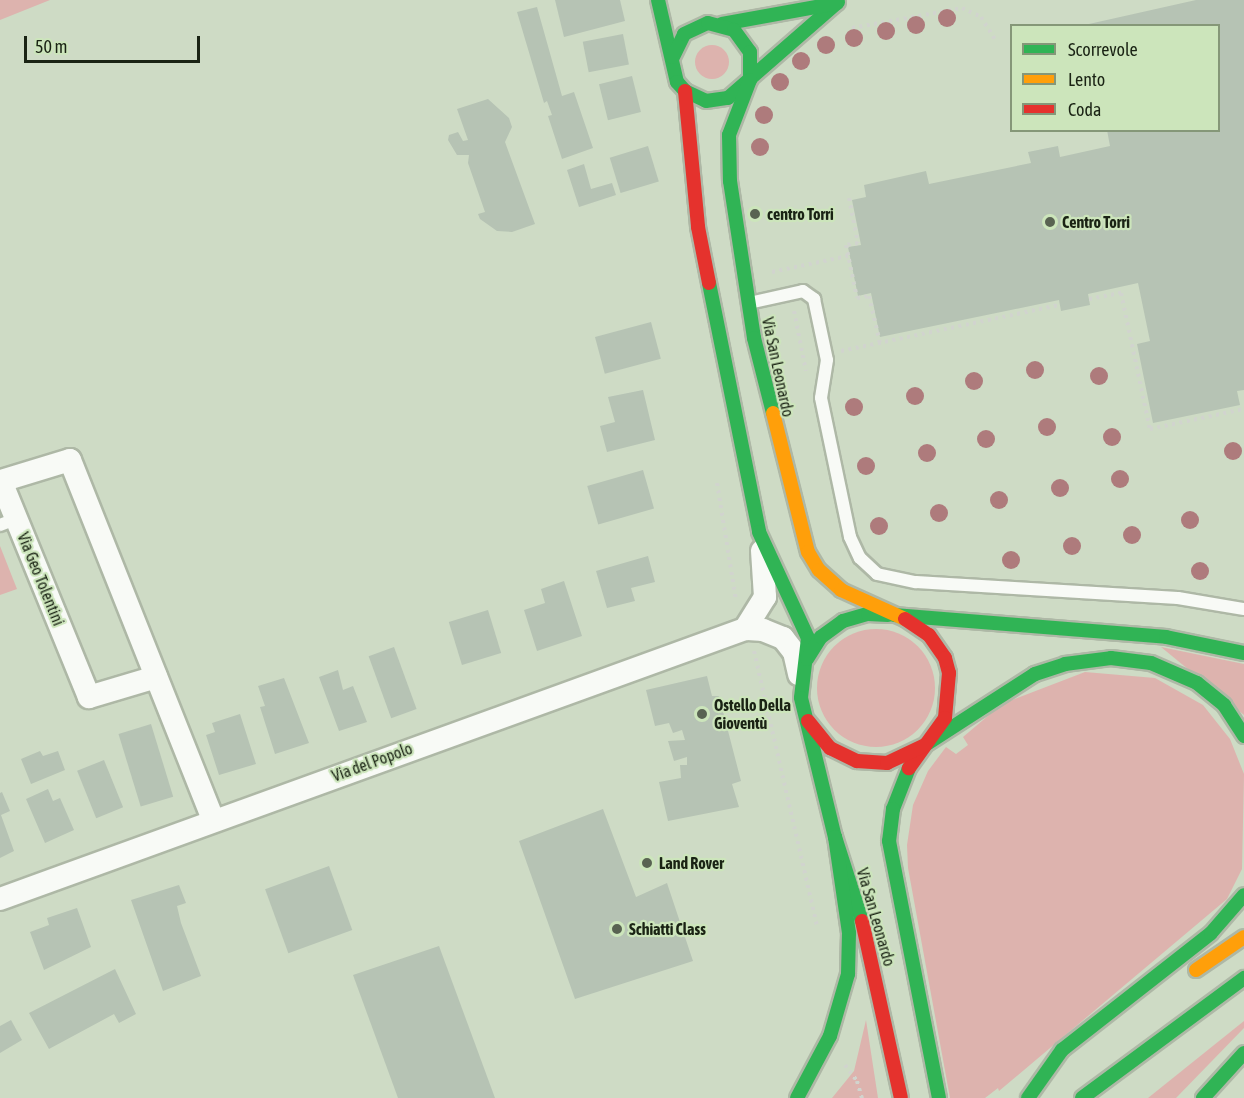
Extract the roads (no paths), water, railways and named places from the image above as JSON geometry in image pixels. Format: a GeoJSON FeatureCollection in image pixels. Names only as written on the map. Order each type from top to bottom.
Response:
{"type":"FeatureCollection","features":[{"type":"Feature","properties":{"kind":"main road","name":"Via San Leonardo"},"geometry":{"type":"LineString","coordinates":[[658,0],[677,82],[685,91],[701,248],[729,401],[759,532],[806,631],[807,659],[801,685],[804,711],[835,837],[853,884],[884,1007],[901,1098]]}},
{"type":"Feature","properties":{"kind":"main road"},"geometry":{"type":"LineString","coordinates":[[673,57],[684,34],[715,24],[842,1]]}},
{"type":"Feature","properties":{"kind":"main road"},"geometry":{"type":"LineString","coordinates":[[685,91],[706,101],[728,98],[842,1]]}},
{"type":"Feature","properties":{"kind":"main road","name":"Via San Leonardo"},"geometry":{"type":"LineString","coordinates":[[693,16],[715,24],[744,40],[750,52],[750,80],[734,114],[728,149],[748,304],[773,423],[808,552],[819,570],[841,590],[894,615],[929,635],[945,658],[949,673],[950,703],[938,731],[916,752],[887,763],[857,761],[830,748],[804,711]]}},
{"type":"Feature","properties":{"kind":"main road","name":"Via San Leonardo"},"geometry":{"type":"LineString","coordinates":[[807,659],[821,637],[843,621],[868,614],[894,615]]}},
{"type":"Feature","properties":{"kind":"main road"},"geometry":{"type":"LineString","coordinates":[[894,615],[1166,637],[1244,653]]}},
{"type":"Feature","properties":{"kind":"main road"},"geometry":{"type":"LineString","coordinates":[[928,742],[988,700],[1035,674],[1065,664],[1111,658],[1160,666],[1197,683],[1224,705],[1244,736]]}},
{"type":"Feature","properties":{"kind":"main road","name":"Via San Leonardo"},"geometry":{"type":"LineString","coordinates":[[928,742],[901,783],[889,842],[939,1098]]}},
{"type":"Feature","properties":{"kind":"main road"},"geometry":{"type":"LineString","coordinates":[[797,1098],[823,1053],[841,1006],[850,959],[835,837]]}},
{"type":"Feature","properties":{"kind":"main road"},"geometry":{"type":"LineString","coordinates":[[1028,1098],[1062,1050],[1203,940],[1244,895]]}},
{"type":"Feature","properties":{"kind":"main road"},"geometry":{"type":"LineString","coordinates":[[1184,979],[1244,937]]}},
{"type":"Feature","properties":{"kind":"main road"},"geometry":{"type":"LineString","coordinates":[[1083,1098],[1244,978]]}},
{"type":"Feature","properties":{"kind":"main road"},"geometry":{"type":"LineString","coordinates":[[1203,1098],[1244,1053]]}},
{"type":"Feature","properties":{"kind":"main road"},"geometry":{"type":"LineString","coordinates":[[1028,1098],[1068,1066]]}},
{"type":"Feature","properties":{"kind":"street","name":"Via Geo Tolentini"},"geometry":{"type":"LineString","coordinates":[[156,677],[89,697],[8,522],[1,481],[70,460],[213,819]]}},
{"type":"Feature","properties":{"kind":"street"},"geometry":{"type":"LineString","coordinates":[[759,532],[765,597],[745,629],[763,630],[783,638],[794,652],[801,685]]}},
{"type":"Feature","properties":{"kind":"street","name":"Via del Popolo"},"geometry":{"type":"LineString","coordinates":[[0,899],[213,819],[745,629]]}},
{"type":"Feature","properties":{"kind":"lane"},"geometry":{"type":"LineString","coordinates":[[748,304],[798,292],[810,294],[815,301],[826,354],[820,393],[850,537],[860,558],[877,574],[916,582],[1178,598],[1244,609]]}},
{"type":"Feature","properties":{"kind":"place","name":"centro Torri"},"geometry":{"type":"Point","coordinates":[755,214]}},
{"type":"Feature","properties":{"kind":"place","name":"Centro Torri"},"geometry":{"type":"Point","coordinates":[1050,222]}},
{"type":"Feature","properties":{"kind":"place","name":"Ostello Della Gioventù"},"geometry":{"type":"Point","coordinates":[702,714]}},
{"type":"Feature","properties":{"kind":"place","name":"Land Rover"},"geometry":{"type":"Point","coordinates":[647,863]}},
{"type":"Feature","properties":{"kind":"place","name":"Schiatti Class"},"geometry":{"type":"Point","coordinates":[617,929]}}]}
